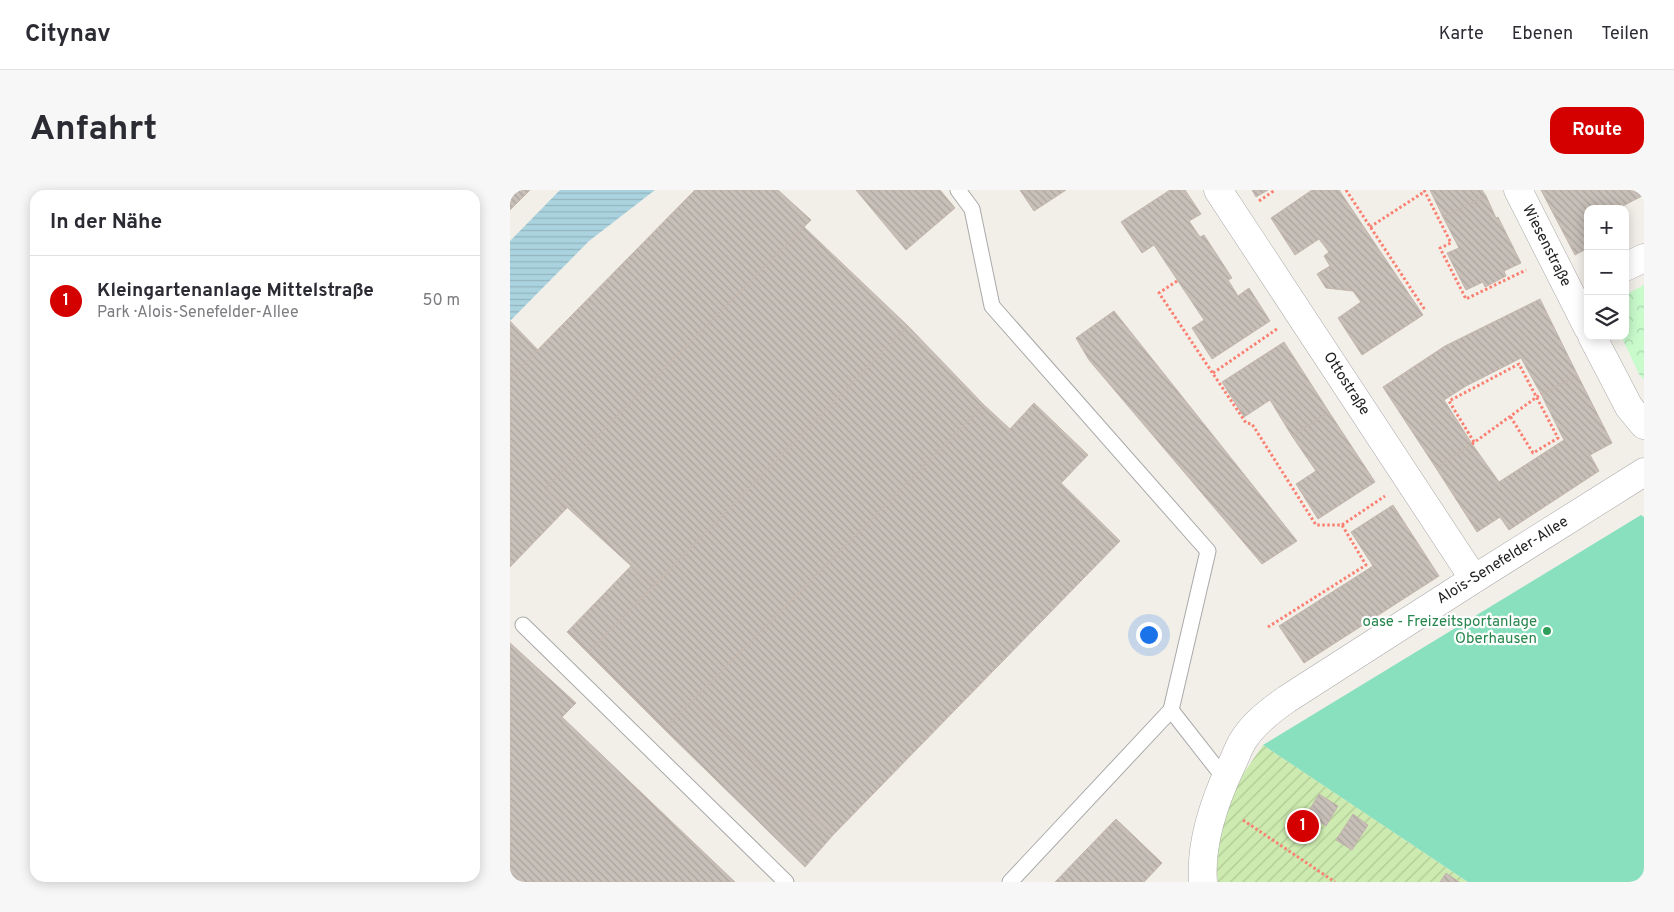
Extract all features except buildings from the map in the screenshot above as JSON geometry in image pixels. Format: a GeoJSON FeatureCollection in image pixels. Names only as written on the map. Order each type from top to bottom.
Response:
{"type":"FeatureCollection","features":[{"type":"Feature","properties":{"kind":"street","name":"Ottostraße"},"geometry":{"type":"LineString","coordinates":[[1218,190],[1474,578]]}},
{"type":"Feature","properties":{"kind":"street","name":"Wiesenstraße"},"geometry":{"type":"LineString","coordinates":[[1518,190],[1552,257],[1579,289],[1584,311]]}},
{"type":"Feature","properties":{"kind":"street"},"geometry":{"type":"LineString","coordinates":[[1629,265],[1644,258]]}},
{"type":"Feature","properties":{"kind":"street"},"geometry":{"type":"LineString","coordinates":[[1594,340],[1629,407],[1644,425]]}},
{"type":"Feature","properties":{"kind":"street","name":"Alois-Senefelder-Allee"},"geometry":{"type":"LineString","coordinates":[[1204,882],[1202,869],[1208,825],[1225,780],[1243,741],[1264,716],[1287,699],[1474,578],[1642,479]]}},
{"type":"Feature","properties":{"kind":"lane"},"geometry":{"type":"LineString","coordinates":[[958,190],[972,209],[992,306],[1208,551],[1171,710],[1010,882]]}},
{"type":"Feature","properties":{"kind":"lane"},"geometry":{"type":"LineString","coordinates":[[523,625],[786,882]]}},
{"type":"Feature","properties":{"kind":"lane"},"geometry":{"type":"LineString","coordinates":[[1171,710],[1225,780]]}},
{"type":"Feature","properties":{"kind":"path"},"geometry":{"type":"LineString","coordinates":[[1346,190],[1425,310]]}},
{"type":"Feature","properties":{"kind":"path"},"geometry":{"type":"LineString","coordinates":[[1370,227],[1424,191],[1451,243],[1440,248],[1466,299],[1552,257]]}},
{"type":"Feature","properties":{"kind":"path"},"geometry":{"type":"LineString","coordinates":[[1177,281],[1159,293],[1246,423],[1252,424],[1316,525],[1342,525],[1408,479]]}},
{"type":"Feature","properties":{"kind":"path"},"geometry":{"type":"LineString","coordinates":[[1213,372],[1300,314]]}},
{"type":"Feature","properties":{"kind":"path"},"geometry":{"type":"LineString","coordinates":[[1510,416],[1533,453],[1558,438],[1539,395],[1520,364],[1449,401],[1473,443],[1510,416],[1539,395]]}},
{"type":"Feature","properties":{"kind":"path"},"geometry":{"type":"LineString","coordinates":[[1268,627],[1366,565],[1342,525]]}},
{"type":"Feature","properties":{"kind":"path"},"geometry":{"type":"LineString","coordinates":[[1243,820],[1334,882]]}},
{"type":"Feature","properties":{"kind":"green space"},"geometry":{"type":"Polygon","coordinates":[[[1644,285],[1644,379],[1640,376],[1623,340],[1629,340],[1629,293],[1644,285]]]}},
{"type":"Feature","properties":{"kind":"green space","name":"oase - Freizeitsportanlage Oberhausen"},"geometry":{"type":"Polygon","coordinates":[[[1641,515],[1644,517],[1644,882],[1468,882],[1263,745],[1641,515]]]}},
{"type":"Feature","properties":{"kind":"green space"},"geometry":{"type":"Polygon","coordinates":[[[1263,745],[1468,882],[1218,882],[1214,859],[1230,793],[1263,745]]]}},
{"type":"Feature","properties":{"kind":"water"},"geometry":{"type":"Polygon","coordinates":[[[560,190],[655,190],[589,241],[510,321],[510,241],[560,190]]]}},
{"type":"Feature","properties":{"kind":"place","name":"oase - Freizeitsportanlage Oberhausen"},"geometry":{"type":"Point","coordinates":[1547,631]}},
{"type":"Feature","properties":{"kind":"place","name":"Kleingartenanlage Mittelstraße"},"geometry":{"type":"Point","coordinates":[1303,826]}}]}
